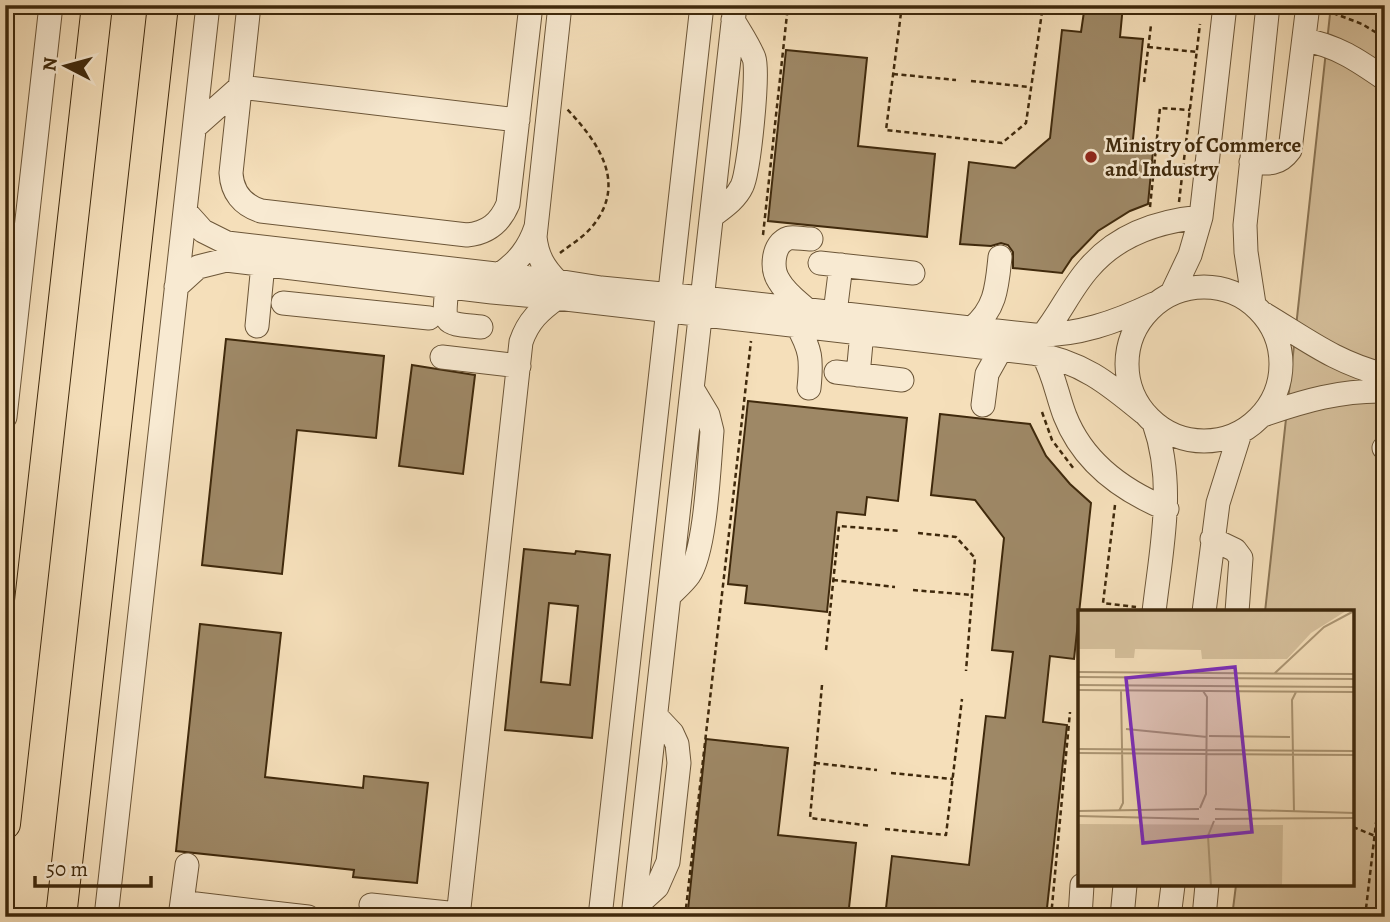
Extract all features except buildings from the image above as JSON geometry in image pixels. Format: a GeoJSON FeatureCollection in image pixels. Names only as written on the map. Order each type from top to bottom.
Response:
{"type":"FeatureCollection","features":[{"type":"Feature","properties":{"kind":"main road"},"geometry":{"type":"LineString","coordinates":[[5,824],[97,5]]}},
{"type":"Feature","properties":{"kind":"main road"},"geometry":{"type":"LineString","coordinates":[[61,917],[163,5]]}},
{"type":"Feature","properties":{"kind":"street"},"geometry":{"type":"LineString","coordinates":[[5,417],[7,380],[51,5]]}},
{"type":"Feature","properties":{"kind":"street"},"geometry":{"type":"LineString","coordinates":[[110,913],[208,5]]}},
{"type":"Feature","properties":{"kind":"street"},"geometry":{"type":"LineString","coordinates":[[249,5],[231,180],[241,200],[261,211],[467,235],[485,231],[500,220],[508,204],[531,5]]}},
{"type":"Feature","properties":{"kind":"street"},"geometry":{"type":"LineString","coordinates":[[553,281],[536,247],[536,227],[560,5]]}},
{"type":"Feature","properties":{"kind":"street"},"geometry":{"type":"LineString","coordinates":[[600,917],[702,5]]}},
{"type":"Feature","properties":{"kind":"street"},"geometry":{"type":"LineString","coordinates":[[1145,610],[1167,509],[1164,457],[1149,418],[1134,396],[1128,377],[1127,357],[1131,337],[1140,319],[1163,299],[1190,255],[1201,216],[1225,5]]}},
{"type":"Feature","properties":{"kind":"street"},"geometry":{"type":"LineString","coordinates":[[1263,415],[1274,396],[1281,375],[1281,353],[1275,332],[1259,309],[1246,252],[1245,225],[1268,5]]}},
{"type":"Feature","properties":{"kind":"street"},"geometry":{"type":"LineString","coordinates":[[1251,162],[1274,163],[1284,159],[1290,150],[1304,34],[1314,7]]}},
{"type":"Feature","properties":{"kind":"street"},"geometry":{"type":"LineString","coordinates":[[634,912],[734,13]]}},
{"type":"Feature","properties":{"kind":"street"},"geometry":{"type":"LineString","coordinates":[[1304,34],[1340,39],[1385,66]]}},
{"type":"Feature","properties":{"kind":"street"},"geometry":{"type":"LineString","coordinates":[[1304,34],[1337,49],[1385,79]]}},
{"type":"Feature","properties":{"kind":"street"},"geometry":{"type":"LineString","coordinates":[[522,78],[550,94]]}},
{"type":"Feature","properties":{"kind":"street"},"geometry":{"type":"LineString","coordinates":[[195,127],[240,87],[518,120]]}},
{"type":"Feature","properties":{"kind":"street"},"geometry":{"type":"LineString","coordinates":[[185,211],[203,231],[227,243],[496,284]]}},
{"type":"Feature","properties":{"kind":"street"},"geometry":{"type":"LineString","coordinates":[[1042,345],[1089,268],[1112,246],[1149,227],[1170,220],[1201,216]]}},
{"type":"Feature","properties":{"kind":"street"},"geometry":{"type":"LineString","coordinates":[[496,284],[519,260],[536,227]]}},
{"type":"Feature","properties":{"kind":"street"},"geometry":{"type":"LineString","coordinates":[[809,388],[811,356],[802,317],[780,284],[775,272],[775,260],[776,249],[786,239],[811,239]]}},
{"type":"Feature","properties":{"kind":"street"},"geometry":{"type":"LineString","coordinates":[[971,328],[985,316],[995,298],[1000,257]]}},
{"type":"Feature","properties":{"kind":"street"},"geometry":{"type":"LineString","coordinates":[[176,287],[192,272],[211,262],[226,260],[447,287],[553,281],[669,303],[802,317],[862,332],[1001,349],[1042,345],[1111,323],[1194,286],[1215,287],[1236,293],[1331,356],[1357,368],[1385,375]]}},
{"type":"Feature","properties":{"kind":"street"},"geometry":{"type":"LineString","coordinates":[[257,326],[263,264]]}},
{"type":"Feature","properties":{"kind":"street"},"geometry":{"type":"LineString","coordinates":[[835,313],[830,264],[913,273]]}},
{"type":"Feature","properties":{"kind":"street"},"geometry":{"type":"LineString","coordinates":[[307,270],[293,304],[418,317],[412,283]]}},
{"type":"Feature","properties":{"kind":"street"},"geometry":{"type":"LineString","coordinates":[[362,311],[367,277]]}},
{"type":"Feature","properties":{"kind":"street"},"geometry":{"type":"LineString","coordinates":[[371,905],[458,916],[521,342],[553,281]]}},
{"type":"Feature","properties":{"kind":"street"},"geometry":{"type":"LineString","coordinates":[[496,284],[512,313],[521,342]]}},
{"type":"Feature","properties":{"kind":"street"},"geometry":{"type":"LineString","coordinates":[[447,287],[444,314],[447,320],[453,324],[481,327]]}},
{"type":"Feature","properties":{"kind":"street"},"geometry":{"type":"LineString","coordinates":[[5,315],[19,294]]}},
{"type":"Feature","properties":{"kind":"street"},"geometry":{"type":"LineString","coordinates":[[702,306],[752,320],[835,313],[971,328],[1042,345],[1064,360],[1104,380],[1173,435],[1195,441],[1218,440],[1240,433],[1263,415],[1308,399],[1344,392],[1385,391]]}},
{"type":"Feature","properties":{"kind":"street"},"geometry":{"type":"LineString","coordinates":[[862,332],[847,374],[902,380]]}},
{"type":"Feature","properties":{"kind":"street"},"geometry":{"type":"LineString","coordinates":[[1042,345],[1065,416],[1075,437],[1089,456],[1124,488],[1167,509]]}},
{"type":"Feature","properties":{"kind":"street"},"geometry":{"type":"LineString","coordinates":[[983,405],[987,374],[1001,349]]}},
{"type":"Feature","properties":{"kind":"street"},"geometry":{"type":"LineString","coordinates":[[442,357],[519,366]]}},
{"type":"Feature","properties":{"kind":"street"},"geometry":{"type":"LineString","coordinates":[[1204,610],[1212,539],[1224,480],[1240,433]]}},
{"type":"Feature","properties":{"kind":"street"},"geometry":{"type":"LineString","coordinates":[[1212,539],[1235,550],[1241,558],[1237,610]]}},
{"type":"Feature","properties":{"kind":"street"},"geometry":{"type":"LineString","coordinates":[[187,865],[188,910],[308,917]]}},
{"type":"Feature","properties":{"kind":"street"},"geometry":{"type":"LineString","coordinates":[[1080,917],[1082,887]]}},
{"type":"Feature","properties":{"kind":"street"},"geometry":{"type":"LineString","coordinates":[[1122,917],[1125,887]]}},
{"type":"Feature","properties":{"kind":"street"},"geometry":{"type":"LineString","coordinates":[[1169,917],[1173,887]]}},
{"type":"Feature","properties":{"kind":"street"},"geometry":{"type":"LineString","coordinates":[[1204,917],[1207,887]]}},
{"type":"Feature","properties":{"kind":"path"},"geometry":{"type":"LineString","coordinates":[[763,236],[788,5]]}},
{"type":"Feature","properties":{"kind":"path"},"geometry":{"type":"LineString","coordinates":[[902,5],[887,130],[1002,142],[1026,123],[1042,12]]}},
{"type":"Feature","properties":{"kind":"path"},"geometry":{"type":"LineString","coordinates":[[1331,12],[1333,5]]}},
{"type":"Feature","properties":{"kind":"path"},"geometry":{"type":"LineString","coordinates":[[1314,7],[1362,24],[1385,38]]}},
{"type":"Feature","properties":{"kind":"path"},"geometry":{"type":"LineString","coordinates":[[1181,191],[1200,24]]}},
{"type":"Feature","properties":{"kind":"path"},"geometry":{"type":"LineString","coordinates":[[1144,82],[1151,25]]}},
{"type":"Feature","properties":{"kind":"path"},"geometry":{"type":"LineString","coordinates":[[1148,47],[1197,52]]}},
{"type":"Feature","properties":{"kind":"path"},"geometry":{"type":"LineString","coordinates":[[893,74],[956,80]]}},
{"type":"Feature","properties":{"kind":"path"},"geometry":{"type":"LineString","coordinates":[[971,81],[1031,87]]}},
{"type":"Feature","properties":{"kind":"path"},"geometry":{"type":"LineString","coordinates":[[550,94],[594,139],[604,159],[607,183],[603,207],[553,281]]}},
{"type":"Feature","properties":{"kind":"path"},"geometry":{"type":"LineString","coordinates":[[1150,207],[1160,108],[1191,110]]}},
{"type":"Feature","properties":{"kind":"path"},"geometry":{"type":"LineString","coordinates":[[703,917],[685,916],[752,320]]}},
{"type":"Feature","properties":{"kind":"path"},"geometry":{"type":"LineString","coordinates":[[1115,505],[1103,603],[1145,610]]}},
{"type":"Feature","properties":{"kind":"path"},"geometry":{"type":"LineString","coordinates":[[826,650],[839,526],[901,531]]}},
{"type":"Feature","properties":{"kind":"path"},"geometry":{"type":"LineString","coordinates":[[918,533],[956,537],[975,558],[966,671]]}},
{"type":"Feature","properties":{"kind":"path"},"geometry":{"type":"LineString","coordinates":[[833,580],[895,587]]}},
{"type":"Feature","properties":{"kind":"path"},"geometry":{"type":"LineString","coordinates":[[913,590],[972,595]]}},
{"type":"Feature","properties":{"kind":"path"},"geometry":{"type":"LineString","coordinates":[[822,685],[810,818],[871,826]]}},
{"type":"Feature","properties":{"kind":"path"},"geometry":{"type":"LineString","coordinates":[[885,829],[946,835],[962,699]]}},
{"type":"Feature","properties":{"kind":"path"},"geometry":{"type":"LineString","coordinates":[[1051,917],[1070,712]]}},
{"type":"Feature","properties":{"kind":"path"},"geometry":{"type":"LineString","coordinates":[[1365,917],[1385,747]]}},
{"type":"Feature","properties":{"kind":"path"},"geometry":{"type":"LineString","coordinates":[[815,762],[877,770]]}},
{"type":"Feature","properties":{"kind":"path"},"geometry":{"type":"LineString","coordinates":[[891,773],[953,779]]}},
{"type":"Feature","properties":{"kind":"path"},"geometry":{"type":"LineString","coordinates":[[1355,828],[1385,840]]}},
{"type":"Feature","properties":{"kind":"shaded area"},"geometry":{"type":"Polygon","coordinates":[[[1331,5],[1385,5],[1385,917],[1232,917],[1236,887],[1355,887],[1355,610],[1265,610],[1331,5]]]}},
{"type":"Feature","properties":{"kind":"place","name":"Ministry of Commerce and Industry"},"geometry":{"type":"Point","coordinates":[1091,157]}}]}
